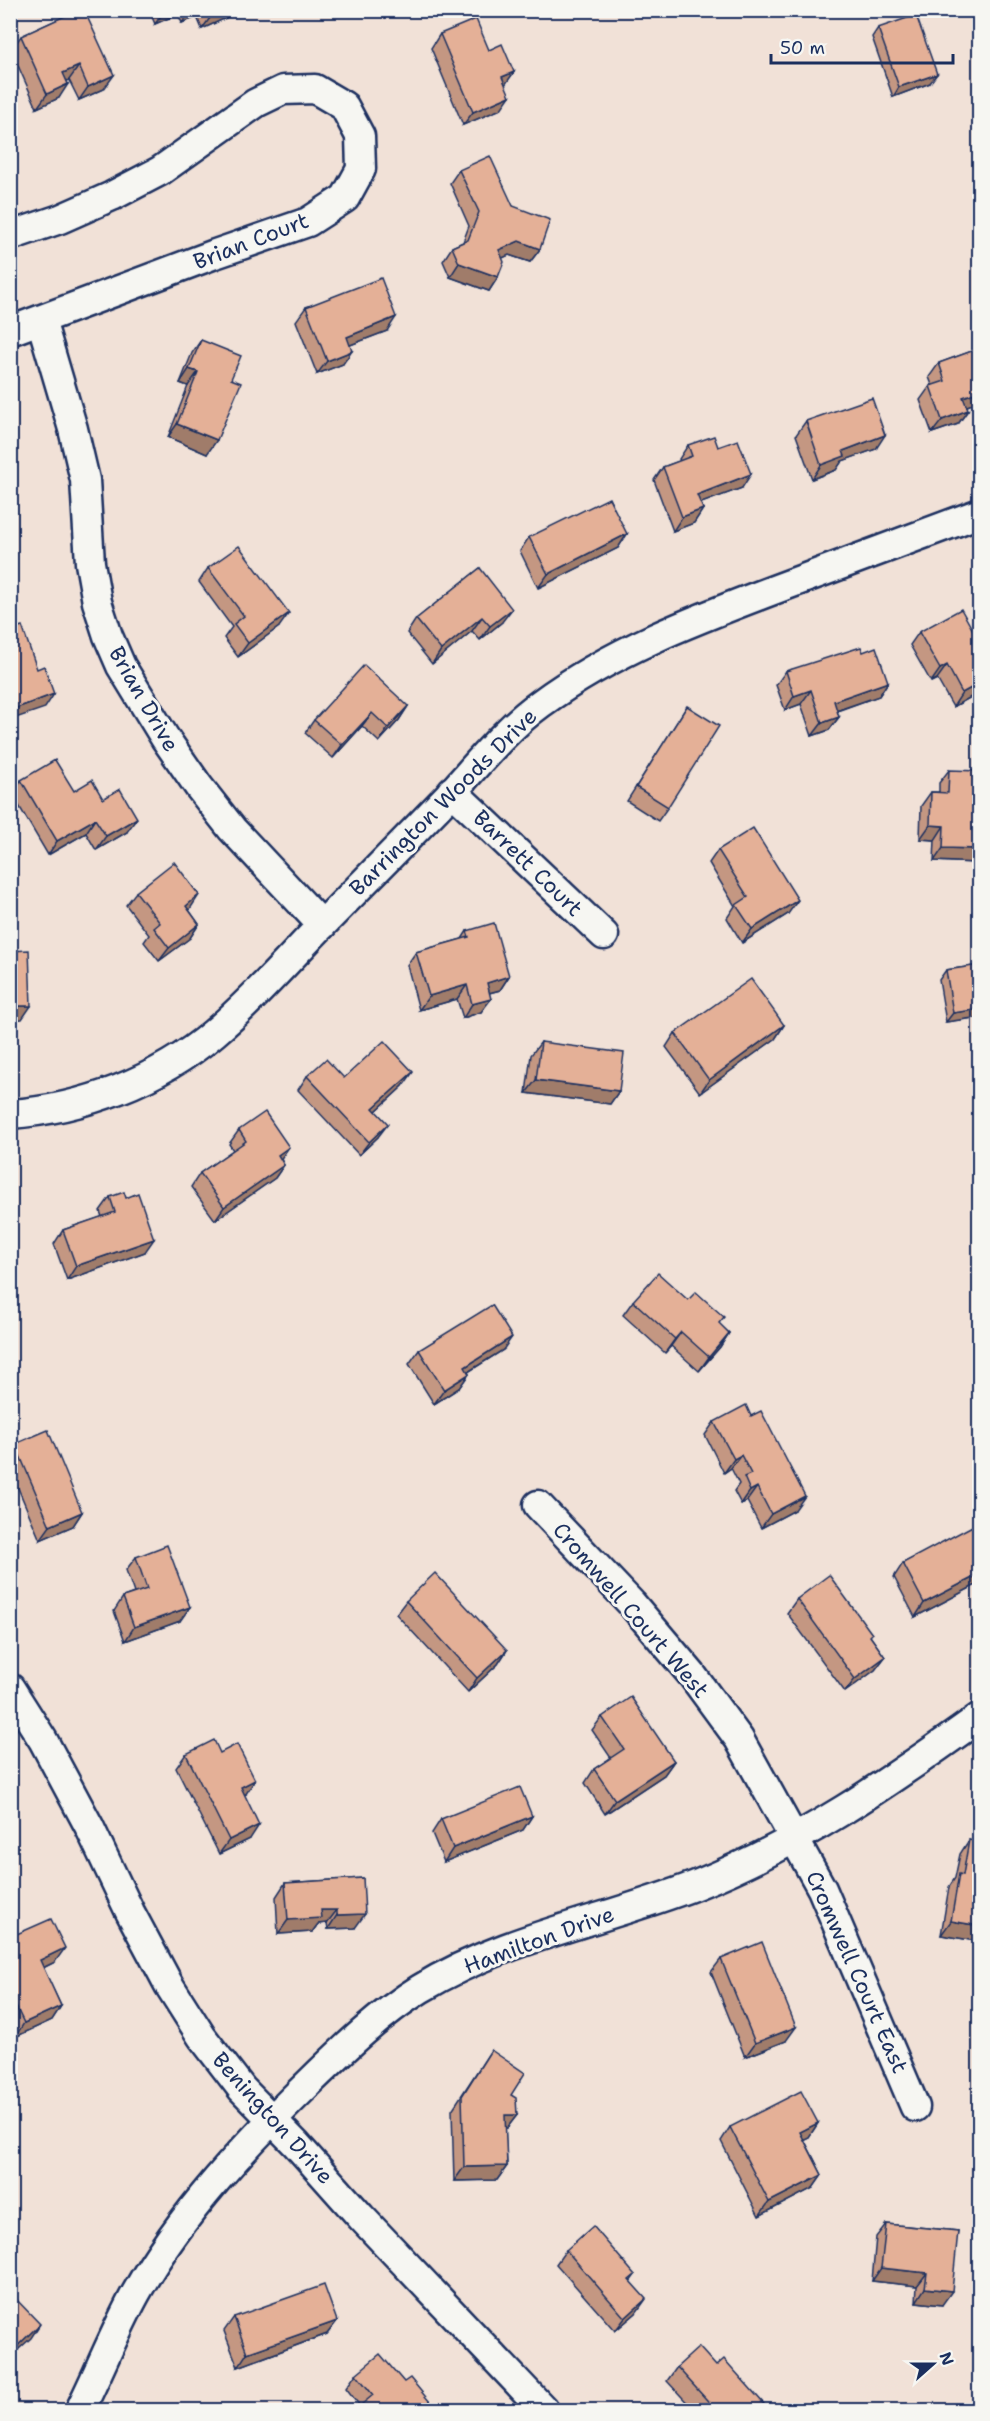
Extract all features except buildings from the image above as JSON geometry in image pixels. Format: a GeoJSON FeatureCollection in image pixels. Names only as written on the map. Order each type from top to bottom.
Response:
{"type":"FeatureCollection","features":[{"type":"Feature","properties":{"kind":"street","name":"Brian Court"},"geometry":{"type":"LineString","coordinates":[[10,236],[60,219],[160,171],[256,103],[283,90],[315,89],[335,100],[344,106],[360,136],[361,169],[345,198],[308,222],[215,254],[10,331]]}},
{"type":"Feature","properties":{"kind":"street","name":"Brian Drive"},"geometry":{"type":"LineString","coordinates":[[41,320],[73,429],[85,480],[90,563],[97,602],[121,666],[165,738],[232,829],[322,925]]}},
{"type":"Feature","properties":{"kind":"street","name":"Barrington Woods Drive"},"geometry":{"type":"LineString","coordinates":[[10,1114],[49,1110],[90,1100],[121,1088],[161,1068],[213,1034],[259,991],[493,747],[537,705],[584,674],[629,649],[694,620],[980,513]]}},
{"type":"Feature","properties":{"kind":"street","name":"Barrett Court"},"geometry":{"type":"LineString","coordinates":[[452,791],[604,935]]}},
{"type":"Feature","properties":{"kind":"street","name":"Cromwell Court West"},"geometry":{"type":"LineString","coordinates":[[538,1505],[632,1604],[692,1675],[739,1739],[796,1839]]}},
{"type":"Feature","properties":{"kind":"street","name":"Benington Drive"},"geometry":{"type":"LineString","coordinates":[[10,1688],[42,1740],[89,1826],[130,1912],[169,1985],[202,2037],[242,2089],[544,2410]]}},
{"type":"Feature","properties":{"kind":"street","name":"Hamilton Drive"},"geometry":{"type":"LineString","coordinates":[[80,2410],[131,2303],[162,2252],[204,2195],[271,2120],[348,2045],[383,2015],[420,1989],[494,1953],[548,1932],[695,1885],[796,1839],[886,1784],[980,1717]]}},
{"type":"Feature","properties":{"kind":"street","name":"Cromwell Court East"},"geometry":{"type":"LineString","coordinates":[[796,1839],[822,1889],[915,2107]]}}]}
